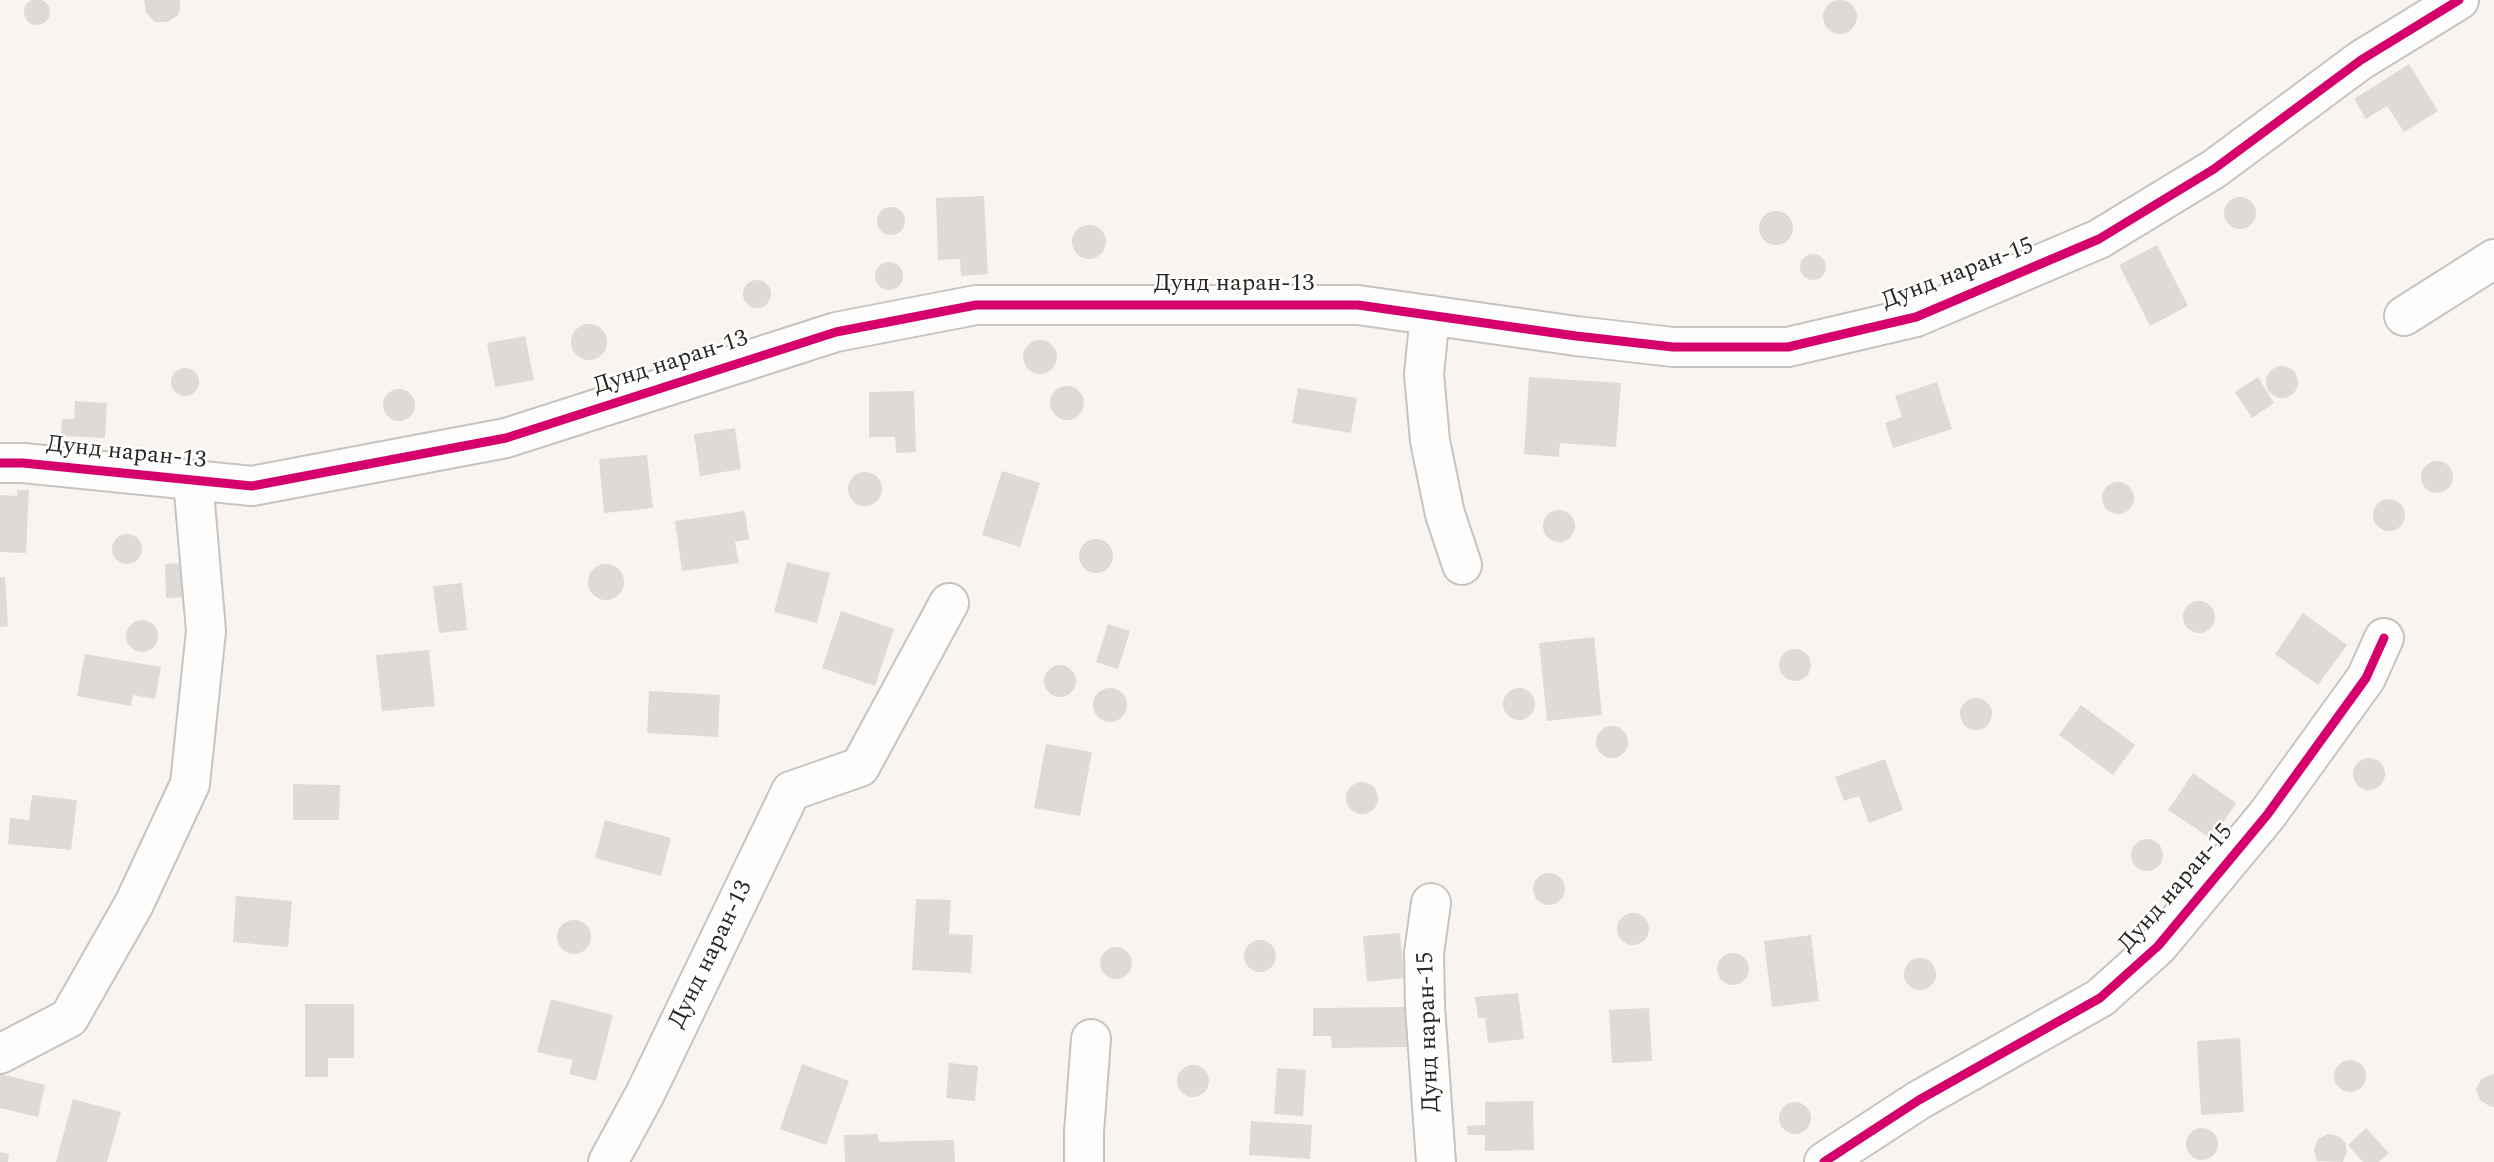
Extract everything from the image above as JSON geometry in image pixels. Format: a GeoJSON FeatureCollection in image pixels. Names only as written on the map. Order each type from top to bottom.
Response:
{"type":"FeatureCollection","features":[{"type":"Feature","properties":{"kind":"street","name":"Дунд наран-15"},"geometry":{"type":"LineString","coordinates":[[1358,304],[1576,337],[1673,347],[1788,347],[1916,317],[2099,239],[2214,169],[2361,60],[2459,0]]}},
{"type":"Feature","properties":{"kind":"street"},"geometry":{"type":"LineString","coordinates":[[2403,316],[2494,259]]}},
{"type":"Feature","properties":{"kind":"street","name":"Дунд наран-13"},"geometry":{"type":"LineString","coordinates":[[0,463],[252,486],[506,438],[836,332],[976,305],[1358,304]]}},
{"type":"Feature","properties":{"kind":"street"},"geometry":{"type":"LineString","coordinates":[[1430,315],[1424,374],[1430,442],[1445,514],[1462,565]]}},
{"type":"Feature","properties":{"kind":"street","name":"Дунд наран-13"},"geometry":{"type":"LineString","coordinates":[[0,1054],[69,1017],[134,904],[190,784],[206,631],[193,480]]}},
{"type":"Feature","properties":{"kind":"street","name":"Дунд наран-13"},"geometry":{"type":"LineString","coordinates":[[608,1162],[645,1094],[791,790],[860,767],[950,603]]}},
{"type":"Feature","properties":{"kind":"street","name":"Дунд наран-15"},"geometry":{"type":"LineString","coordinates":[[1825,1162],[1919,1100],[2100,998],[2158,946],[2267,815],[2366,678],[2384,638]]}},
{"type":"Feature","properties":{"kind":"street","name":"Дунд наран-15"},"geometry":{"type":"LineString","coordinates":[[1431,903],[1424,953],[1425,1007],[1436,1162]]}},
{"type":"Feature","properties":{"kind":"street"},"geometry":{"type":"LineString","coordinates":[[1084,1162],[1091,1039]]}},
{"type":"Feature","properties":{"kind":"building"},"geometry":{"type":"Polygon","coordinates":[[[37,-1],[46,3],[50,12],[46,21],[37,25],[28,21],[24,12],[28,3],[37,-1]]]}},
{"type":"Feature","properties":{"kind":"building"},"geometry":{"type":"Polygon","coordinates":[[[144,0],[180,0],[178,15],[168,22],[155,22],[146,13],[144,0]]]}},
{"type":"Feature","properties":{"kind":"building"},"geometry":{"type":"Polygon","coordinates":[[[1840,0],[1852,5],[1857,17],[1852,29],[1840,34],[1828,29],[1823,17],[1828,5],[1840,0]]]}},
{"type":"Feature","properties":{"kind":"building"},"geometry":{"type":"Polygon","coordinates":[[[2409,64],[2438,111],[2404,132],[2387,106],[2366,119],[2354,99],[2409,64]]]}},
{"type":"Feature","properties":{"kind":"building"},"geometry":{"type":"Polygon","coordinates":[[[984,196],[988,274],[961,276],[960,259],[938,260],[936,198],[984,196]]]}},
{"type":"Feature","properties":{"kind":"building"},"geometry":{"type":"Polygon","coordinates":[[[2240,197],[2252,201],[2256,213],[2252,225],[2240,229],[2228,225],[2224,213],[2228,201],[2240,197]]]}},
{"type":"Feature","properties":{"kind":"building"},"geometry":{"type":"Polygon","coordinates":[[[891,207],[901,211],[905,221],[901,231],[891,235],[881,231],[877,221],[881,211],[891,207]]]}},
{"type":"Feature","properties":{"kind":"building"},"geometry":{"type":"Polygon","coordinates":[[[1776,211],[1788,216],[1793,228],[1788,240],[1776,245],[1764,240],[1759,228],[1764,216],[1776,211]]]}},
{"type":"Feature","properties":{"kind":"building"},"geometry":{"type":"Polygon","coordinates":[[[1089,225],[1101,230],[1106,242],[1101,254],[1089,259],[1077,254],[1072,242],[1077,230],[1089,225]]]}},
{"type":"Feature","properties":{"kind":"building"},"geometry":{"type":"Polygon","coordinates":[[[2157,245],[2188,306],[2150,326],[2119,265],[2157,245]]]}},
{"type":"Feature","properties":{"kind":"building"},"geometry":{"type":"Polygon","coordinates":[[[1813,254],[1822,258],[1826,267],[1822,276],[1813,280],[1804,276],[1800,267],[1804,258],[1813,254]]]}},
{"type":"Feature","properties":{"kind":"building"},"geometry":{"type":"Polygon","coordinates":[[[889,262],[899,266],[903,276],[899,286],[889,290],[879,286],[875,276],[879,266],[889,262]]]}},
{"type":"Feature","properties":{"kind":"building"},"geometry":{"type":"Polygon","coordinates":[[[757,280],[767,284],[771,294],[767,304],[757,308],[747,304],[743,294],[747,284],[757,280]]]}},
{"type":"Feature","properties":{"kind":"building"},"geometry":{"type":"Polygon","coordinates":[[[589,324],[602,329],[607,342],[602,355],[589,360],[576,355],[571,342],[576,329],[589,324]]]}},
{"type":"Feature","properties":{"kind":"building"},"geometry":{"type":"Polygon","coordinates":[[[525,336],[534,380],[495,387],[487,343],[525,336]]]}},
{"type":"Feature","properties":{"kind":"building"},"geometry":{"type":"Polygon","coordinates":[[[1040,340],[1052,345],[1057,357],[1052,369],[1040,374],[1028,369],[1023,357],[1028,345],[1040,340]]]}},
{"type":"Feature","properties":{"kind":"building"},"geometry":{"type":"Polygon","coordinates":[[[2282,366],[2294,370],[2298,382],[2294,394],[2282,398],[2270,394],[2266,382],[2270,370],[2282,366]]]}},
{"type":"Feature","properties":{"kind":"building"},"geometry":{"type":"Polygon","coordinates":[[[185,368],[195,372],[199,382],[195,392],[185,396],[175,392],[171,382],[175,372],[185,368]]]}},
{"type":"Feature","properties":{"kind":"building"},"geometry":{"type":"Polygon","coordinates":[[[1529,377],[1621,383],[1616,447],[1560,443],[1559,457],[1524,454],[1529,377]]]}},
{"type":"Feature","properties":{"kind":"building"},"geometry":{"type":"Polygon","coordinates":[[[2258,377],[2274,403],[2252,418],[2235,392],[2258,377]]]}},
{"type":"Feature","properties":{"kind":"building"},"geometry":{"type":"Polygon","coordinates":[[[1937,382],[1952,429],[1893,448],[1885,423],[1902,417],[1895,396],[1937,382]]]}},
{"type":"Feature","properties":{"kind":"building"},"geometry":{"type":"Polygon","coordinates":[[[1067,386],[1079,391],[1084,403],[1079,415],[1067,420],[1055,415],[1050,403],[1055,391],[1067,386]]]}},
{"type":"Feature","properties":{"kind":"building"},"geometry":{"type":"Polygon","coordinates":[[[1298,388],[1357,398],[1351,433],[1292,423],[1298,388]]]}},
{"type":"Feature","properties":{"kind":"building"},"geometry":{"type":"Polygon","coordinates":[[[399,389],[410,394],[415,405],[410,416],[399,421],[388,416],[383,405],[388,394],[399,389]]]}},
{"type":"Feature","properties":{"kind":"building"},"geometry":{"type":"Polygon","coordinates":[[[914,391],[916,452],[896,453],[895,437],[869,437],[869,392],[914,391]]]}},
{"type":"Feature","properties":{"kind":"building"},"geometry":{"type":"Polygon","coordinates":[[[75,401],[107,403],[105,438],[61,436],[62,419],[74,419],[75,401]]]}},
{"type":"Feature","properties":{"kind":"building"},"geometry":{"type":"Polygon","coordinates":[[[735,428],[741,469],[700,476],[694,434],[735,428]]]}},
{"type":"Feature","properties":{"kind":"building"},"geometry":{"type":"Polygon","coordinates":[[[647,455],[653,508],[604,513],[599,459],[647,455]]]}},
{"type":"Feature","properties":{"kind":"building"},"geometry":{"type":"Polygon","coordinates":[[[2437,461],[2449,465],[2453,477],[2449,489],[2437,493],[2425,489],[2421,477],[2425,465],[2437,461]]]}},
{"type":"Feature","properties":{"kind":"building"},"geometry":{"type":"Polygon","coordinates":[[[1002,471],[1040,483],[1020,547],[982,535],[1002,471]]]}},
{"type":"Feature","properties":{"kind":"building"},"geometry":{"type":"Polygon","coordinates":[[[865,472],[877,477],[882,489],[877,501],[865,506],[853,501],[848,489],[853,477],[865,472]]]}},
{"type":"Feature","properties":{"kind":"building"},"geometry":{"type":"Polygon","coordinates":[[[2118,482],[2130,486],[2134,498],[2130,510],[2118,514],[2106,510],[2102,498],[2106,486],[2118,482]]]}},
{"type":"Feature","properties":{"kind":"building"},"geometry":{"type":"Polygon","coordinates":[[[17,490],[29,490],[26,553],[0,552],[0,495],[17,496],[17,490]]]}},
{"type":"Feature","properties":{"kind":"building"},"geometry":{"type":"Polygon","coordinates":[[[2389,499],[2401,503],[2405,515],[2401,527],[2389,531],[2377,527],[2373,515],[2377,503],[2389,499]]]}},
{"type":"Feature","properties":{"kind":"building"},"geometry":{"type":"Polygon","coordinates":[[[1559,510],[1571,514],[1575,526],[1571,538],[1559,542],[1547,538],[1543,526],[1547,514],[1559,510]]]}},
{"type":"Feature","properties":{"kind":"building"},"geometry":{"type":"Polygon","coordinates":[[[745,511],[749,539],[735,542],[739,563],[682,571],[675,521],[745,511]]]}},
{"type":"Feature","properties":{"kind":"building"},"geometry":{"type":"Polygon","coordinates":[[[127,534],[138,538],[142,549],[138,560],[127,564],[116,560],[112,549],[116,538],[127,534]]]}},
{"type":"Feature","properties":{"kind":"building"},"geometry":{"type":"Polygon","coordinates":[[[1096,539],[1108,544],[1113,556],[1108,568],[1096,573],[1084,568],[1079,556],[1084,544],[1096,539]]]}},
{"type":"Feature","properties":{"kind":"building"},"geometry":{"type":"Polygon","coordinates":[[[787,562],[830,573],[817,623],[774,612],[787,562]]]}},
{"type":"Feature","properties":{"kind":"building"},"geometry":{"type":"Polygon","coordinates":[[[186,563],[188,597],[166,598],[165,564],[186,563]]]}},
{"type":"Feature","properties":{"kind":"building"},"geometry":{"type":"Polygon","coordinates":[[[606,564],[619,569],[624,582],[619,595],[606,600],[593,595],[588,582],[593,569],[606,564]]]}},
{"type":"Feature","properties":{"kind":"building"},"geometry":{"type":"Polygon","coordinates":[[[0,577],[5,577],[8,626],[0,627],[0,577]]]}},
{"type":"Feature","properties":{"kind":"building"},"geometry":{"type":"Polygon","coordinates":[[[462,583],[467,630],[439,633],[433,586],[462,583]]]}},
{"type":"Feature","properties":{"kind":"building"},"geometry":{"type":"Polygon","coordinates":[[[2199,601],[2211,605],[2215,617],[2211,629],[2199,633],[2187,629],[2183,617],[2187,605],[2199,601]]]}},
{"type":"Feature","properties":{"kind":"building"},"geometry":{"type":"Polygon","coordinates":[[[841,611],[894,629],[875,686],[822,668],[841,611]]]}},
{"type":"Feature","properties":{"kind":"building"},"geometry":{"type":"Polygon","coordinates":[[[2303,613],[2347,645],[2318,685],[2275,654],[2303,613]]]}},
{"type":"Feature","properties":{"kind":"building"},"geometry":{"type":"Polygon","coordinates":[[[142,620],[154,624],[158,636],[154,648],[142,652],[130,648],[126,636],[130,624],[142,620]]]}},
{"type":"Feature","properties":{"kind":"building"},"geometry":{"type":"Polygon","coordinates":[[[1108,624],[1130,631],[1118,669],[1096,662],[1108,624]]]}},
{"type":"Feature","properties":{"kind":"building"},"geometry":{"type":"Polygon","coordinates":[[[1594,637],[1602,715],[1547,721],[1539,643],[1594,637]]]}},
{"type":"Feature","properties":{"kind":"building"},"geometry":{"type":"Polygon","coordinates":[[[1795,649],[1807,653],[1811,665],[1807,677],[1795,681],[1783,677],[1779,665],[1783,653],[1795,649]]]}},
{"type":"Feature","properties":{"kind":"building"},"geometry":{"type":"Polygon","coordinates":[[[429,650],[435,706],[382,711],[376,655],[429,650]]]}},
{"type":"Feature","properties":{"kind":"building"},"geometry":{"type":"Polygon","coordinates":[[[85,654],[161,667],[155,699],[133,695],[131,706],[77,696],[85,654]]]}},
{"type":"Feature","properties":{"kind":"building"},"geometry":{"type":"Polygon","coordinates":[[[1060,665],[1072,669],[1076,681],[1072,693],[1060,697],[1048,693],[1044,681],[1048,669],[1060,665]]]}},
{"type":"Feature","properties":{"kind":"building"},"geometry":{"type":"Polygon","coordinates":[[[1110,688],[1122,693],[1127,705],[1122,717],[1110,722],[1098,717],[1093,705],[1098,693],[1110,688]]]}},
{"type":"Feature","properties":{"kind":"building"},"geometry":{"type":"Polygon","coordinates":[[[1519,688],[1531,692],[1535,704],[1531,716],[1519,720],[1507,716],[1503,704],[1507,692],[1519,688]]]}},
{"type":"Feature","properties":{"kind":"building"},"geometry":{"type":"Polygon","coordinates":[[[649,691],[720,695],[718,737],[647,733],[649,691]]]}},
{"type":"Feature","properties":{"kind":"building"},"geometry":{"type":"Polygon","coordinates":[[[1976,698],[1988,702],[1992,714],[1988,726],[1976,730],[1964,726],[1960,714],[1964,702],[1976,698]]]}},
{"type":"Feature","properties":{"kind":"building"},"geometry":{"type":"Polygon","coordinates":[[[2081,705],[2135,745],[2113,775],[2059,735],[2081,705]]]}},
{"type":"Feature","properties":{"kind":"building"},"geometry":{"type":"Polygon","coordinates":[[[1612,726],[1624,730],[1628,742],[1624,754],[1612,758],[1600,754],[1596,742],[1600,730],[1612,726]]]}},
{"type":"Feature","properties":{"kind":"building"},"geometry":{"type":"Polygon","coordinates":[[[1046,744],[1092,752],[1080,816],[1034,808],[1046,744]]]}},
{"type":"Feature","properties":{"kind":"building"},"geometry":{"type":"Polygon","coordinates":[[[2369,758],[2381,762],[2385,774],[2381,786],[2369,790],[2357,786],[2353,774],[2357,762],[2369,758]]]}},
{"type":"Feature","properties":{"kind":"building"},"geometry":{"type":"Polygon","coordinates":[[[1885,759],[1903,810],[1869,823],[1859,796],[1844,801],[1835,777],[1885,759]]]}},
{"type":"Feature","properties":{"kind":"building"},"geometry":{"type":"Polygon","coordinates":[[[2193,773],[2236,803],[2212,839],[2168,810],[2193,773]]]}},
{"type":"Feature","properties":{"kind":"building"},"geometry":{"type":"Polygon","coordinates":[[[1362,782],[1374,786],[1378,798],[1374,810],[1362,814],[1350,810],[1346,798],[1350,786],[1362,782]]]}},
{"type":"Feature","properties":{"kind":"building"},"geometry":{"type":"Polygon","coordinates":[[[293,784],[340,785],[339,820],[293,820],[293,784]]]}},
{"type":"Feature","properties":{"kind":"building"},"geometry":{"type":"Polygon","coordinates":[[[32,795],[77,800],[71,850],[8,844],[10,818],[29,820],[32,795]]]}},
{"type":"Feature","properties":{"kind":"building"},"geometry":{"type":"Polygon","coordinates":[[[605,820],[671,838],[661,876],[595,858],[605,820]]]}},
{"type":"Feature","properties":{"kind":"building"},"geometry":{"type":"Polygon","coordinates":[[[2147,839],[2159,843],[2163,855],[2159,867],[2147,871],[2135,867],[2131,855],[2135,843],[2147,839]]]}},
{"type":"Feature","properties":{"kind":"building"},"geometry":{"type":"Polygon","coordinates":[[[1549,873],[1561,877],[1565,889],[1561,901],[1549,905],[1537,901],[1533,889],[1537,877],[1549,873]]]}},
{"type":"Feature","properties":{"kind":"building"},"geometry":{"type":"Polygon","coordinates":[[[236,896],[292,901],[288,947],[233,942],[236,896]]]}},
{"type":"Feature","properties":{"kind":"building"},"geometry":{"type":"Polygon","coordinates":[[[916,899],[951,900],[949,934],[973,935],[971,973],[912,970],[916,899]]]}},
{"type":"Feature","properties":{"kind":"building"},"geometry":{"type":"Polygon","coordinates":[[[1633,913],[1645,917],[1649,929],[1645,941],[1633,945],[1621,941],[1617,929],[1621,917],[1633,913]]]}},
{"type":"Feature","properties":{"kind":"building"},"geometry":{"type":"Polygon","coordinates":[[[574,920],[586,925],[591,937],[586,949],[574,954],[562,949],[557,937],[562,925],[574,920]]]}},
{"type":"Feature","properties":{"kind":"building"},"geometry":{"type":"Polygon","coordinates":[[[1400,933],[1404,978],[1367,982],[1363,936],[1400,933]]]}},
{"type":"Feature","properties":{"kind":"building"},"geometry":{"type":"Polygon","coordinates":[[[1811,935],[1819,1001],[1772,1007],[1764,941],[1811,935]]]}},
{"type":"Feature","properties":{"kind":"building"},"geometry":{"type":"Polygon","coordinates":[[[1260,940],[1272,944],[1276,956],[1272,968],[1260,972],[1248,968],[1244,956],[1248,944],[1260,940]]]}},
{"type":"Feature","properties":{"kind":"building"},"geometry":{"type":"Polygon","coordinates":[[[1116,947],[1128,951],[1132,963],[1128,975],[1116,979],[1104,975],[1100,963],[1104,951],[1116,947]]]}},
{"type":"Feature","properties":{"kind":"building"},"geometry":{"type":"Polygon","coordinates":[[[1733,953],[1745,957],[1749,969],[1745,981],[1733,985],[1721,981],[1717,969],[1721,957],[1733,953]]]}},
{"type":"Feature","properties":{"kind":"building"},"geometry":{"type":"Polygon","coordinates":[[[1920,958],[1932,962],[1936,974],[1932,986],[1920,990],[1908,986],[1904,974],[1908,962],[1920,958]]]}},
{"type":"Feature","properties":{"kind":"building"},"geometry":{"type":"Polygon","coordinates":[[[1518,993],[1524,1039],[1488,1043],[1485,1018],[1478,1018],[1475,997],[1518,993]]]}},
{"type":"Feature","properties":{"kind":"building"},"geometry":{"type":"Polygon","coordinates":[[[551,999],[613,1015],[596,1081],[569,1074],[573,1060],[537,1052],[551,999]]]}},
{"type":"Feature","properties":{"kind":"building"},"geometry":{"type":"Polygon","coordinates":[[[305,1004],[354,1004],[354,1058],[328,1058],[328,1077],[305,1077],[305,1004]]]}},
{"type":"Feature","properties":{"kind":"building"},"geometry":{"type":"Polygon","coordinates":[[[1408,1007],[1408,1047],[1332,1048],[1331,1036],[1313,1036],[1313,1008],[1408,1007]]]}},
{"type":"Feature","properties":{"kind":"building"},"geometry":{"type":"Polygon","coordinates":[[[1649,1008],[1652,1061],[1612,1063],[1609,1010],[1649,1008]]]}},
{"type":"Feature","properties":{"kind":"building"},"geometry":{"type":"Polygon","coordinates":[[[2240,1038],[2244,1112],[2201,1115],[2197,1041],[2240,1038]]]}},
{"type":"Feature","properties":{"kind":"building"},"geometry":{"type":"Polygon","coordinates":[[[2350,1060],[2362,1064],[2366,1076],[2362,1088],[2350,1092],[2338,1088],[2334,1076],[2338,1064],[2350,1060]]]}},
{"type":"Feature","properties":{"kind":"building"},"geometry":{"type":"Polygon","coordinates":[[[949,1063],[978,1066],[975,1101],[946,1098],[949,1063]]]}},
{"type":"Feature","properties":{"kind":"building"},"geometry":{"type":"Polygon","coordinates":[[[802,1064],[849,1081],[826,1145],[780,1129],[802,1064]]]}},
{"type":"Feature","properties":{"kind":"building"},"geometry":{"type":"Polygon","coordinates":[[[1193,1065],[1205,1069],[1209,1081],[1205,1093],[1193,1097],[1181,1093],[1177,1081],[1181,1069],[1193,1065]]]}},
{"type":"Feature","properties":{"kind":"building"},"geometry":{"type":"Polygon","coordinates":[[[1277,1068],[1306,1070],[1303,1116],[1274,1114],[1277,1068]]]}},
{"type":"Feature","properties":{"kind":"building"},"geometry":{"type":"Polygon","coordinates":[[[0,1074],[45,1085],[38,1117],[0,1108],[0,1074]]]}},
{"type":"Feature","properties":{"kind":"building"},"geometry":{"type":"Polygon","coordinates":[[[2494,1074],[2494,1107],[2480,1100],[2476,1089],[2481,1079],[2494,1074]]]}},
{"type":"Feature","properties":{"kind":"building"},"geometry":{"type":"Polygon","coordinates":[[[73,1099],[121,1112],[107,1162],[56,1162],[73,1099]]]}},
{"type":"Feature","properties":{"kind":"building"},"geometry":{"type":"Polygon","coordinates":[[[1533,1101],[1534,1150],[1485,1151],[1485,1135],[1468,1135],[1467,1126],[1485,1125],[1485,1102],[1533,1101]]]}},
{"type":"Feature","properties":{"kind":"building"},"geometry":{"type":"Polygon","coordinates":[[[1795,1102],[1807,1106],[1811,1118],[1807,1130],[1795,1134],[1783,1130],[1779,1118],[1783,1106],[1795,1102]]]}},
{"type":"Feature","properties":{"kind":"building"},"geometry":{"type":"Polygon","coordinates":[[[1251,1121],[1312,1125],[1310,1159],[1249,1155],[1251,1121]]]}},
{"type":"Feature","properties":{"kind":"building"},"geometry":{"type":"Polygon","coordinates":[[[2202,1128],[2214,1132],[2218,1144],[2214,1156],[2202,1160],[2190,1156],[2186,1144],[2190,1132],[2202,1128]]]}},
{"type":"Feature","properties":{"kind":"building"},"geometry":{"type":"Polygon","coordinates":[[[2366,1128],[2389,1153],[2379,1162],[2363,1162],[2348,1145],[2366,1128]]]}},
{"type":"Feature","properties":{"kind":"building"},"geometry":{"type":"Polygon","coordinates":[[[877,1134],[879,1142],[954,1140],[955,1162],[845,1162],[844,1135],[877,1134]]]}},
{"type":"Feature","properties":{"kind":"building"},"geometry":{"type":"Polygon","coordinates":[[[2328,1134],[2338,1136],[2345,1142],[2347,1152],[2343,1162],[2317,1161],[2314,1150],[2318,1139],[2328,1134]]]}},
{"type":"Feature","properties":{"kind":"building"},"geometry":{"type":"Polygon","coordinates":[[[0,1152],[9,1154],[8,1162],[0,1162],[0,1152]]]}},
{"type":"Feature","properties":{"kind":"cycle path"},"geometry":{"type":"LineString","coordinates":[[0,463],[252,486],[506,438],[836,332],[976,305],[1358,305],[1673,347],[1788,347],[1916,317],[2099,239],[2214,169],[2361,60],[2459,0]]}},
{"type":"Feature","properties":{"kind":"cycle path"},"geometry":{"type":"LineString","coordinates":[[1824,1162],[1919,1100],[2100,998],[2158,946],[2267,815],[2366,678],[2384,638]]}}]}
